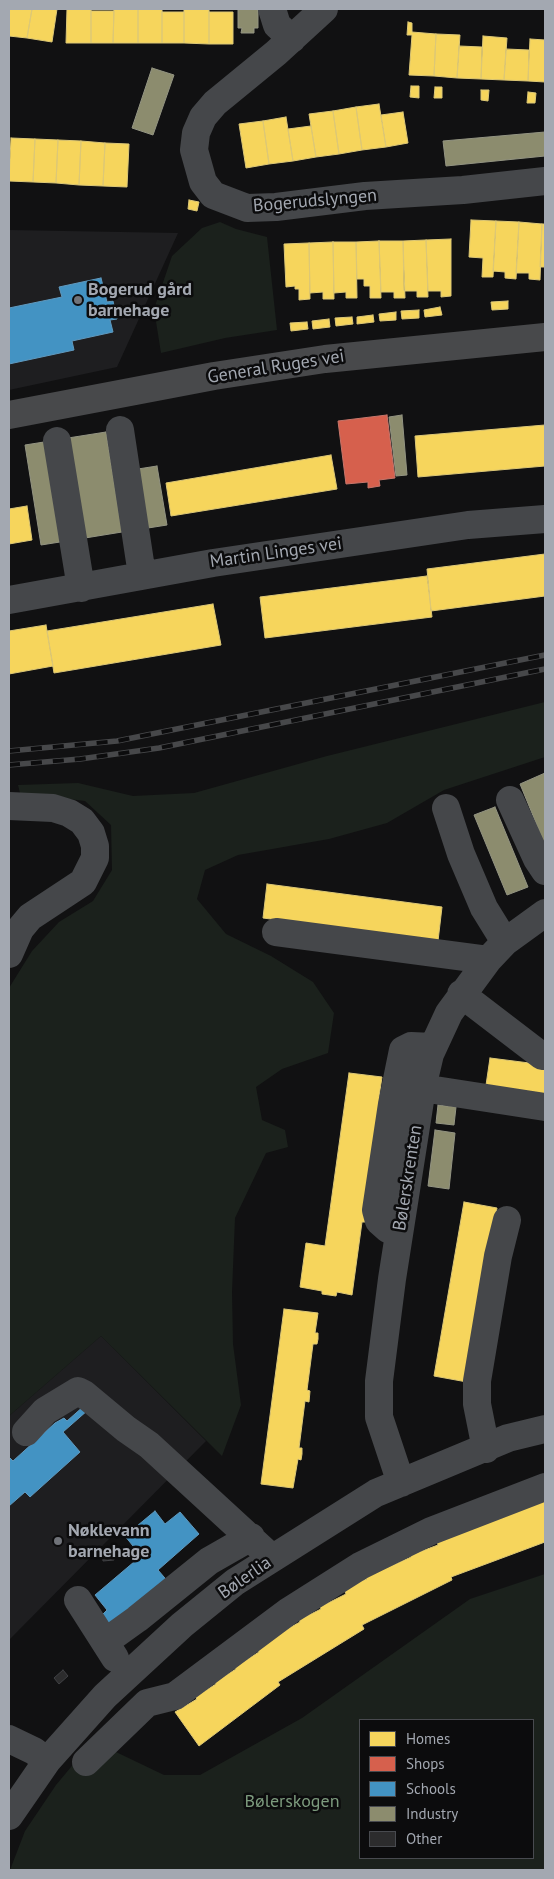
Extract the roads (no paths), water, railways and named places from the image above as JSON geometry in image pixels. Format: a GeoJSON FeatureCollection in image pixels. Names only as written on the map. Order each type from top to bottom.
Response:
{"type":"FeatureCollection","features":[{"type":"Feature","properties":{"kind":"main road","name":"General Ruges vei"},"geometry":{"type":"LineString","coordinates":[[9,415],[214,376],[324,359],[545,337]]}},
{"type":"Feature","properties":{"kind":"street"},"geometry":{"type":"LineString","coordinates":[[272,9],[277,25],[292,39]]}},
{"type":"Feature","properties":{"kind":"street","name":"Bogerudslyngen"},"geometry":{"type":"LineString","coordinates":[[324,9],[292,39],[215,102],[202,117],[196,133],[194,150],[203,182],[214,195],[247,208],[276,207],[364,196],[463,190],[545,181]]}},
{"type":"Feature","properties":{"kind":"street"},"geometry":{"type":"LineString","coordinates":[[120,430],[142,575]]}},
{"type":"Feature","properties":{"kind":"street"},"geometry":{"type":"LineString","coordinates":[[57,441],[81,588]]}},
{"type":"Feature","properties":{"kind":"street","name":"Martin Linges vei"},"geometry":{"type":"LineString","coordinates":[[9,600],[197,565],[468,525],[545,519]]}},
{"type":"Feature","properties":{"kind":"street"},"geometry":{"type":"LineString","coordinates":[[510,800],[537,859],[545,871]]}},
{"type":"Feature","properties":{"kind":"street"},"geometry":{"type":"LineString","coordinates":[[9,806],[53,808],[69,813],[82,821],[91,833],[95,846],[95,858],[83,882],[30,916],[20,929],[9,954]]}},
{"type":"Feature","properties":{"kind":"street"},"geometry":{"type":"LineString","coordinates":[[276,932],[496,951],[484,908],[460,854],[446,808]]}},
{"type":"Feature","properties":{"kind":"street","name":"Bølerskrenten"},"geometry":{"type":"LineString","coordinates":[[401,1483],[379,1417],[378,1381],[422,1088],[433,1047],[449,1013],[461,994],[496,951],[545,913]]}},
{"type":"Feature","properties":{"kind":"street"},"geometry":{"type":"LineString","coordinates":[[461,994],[542,1056]]}},
{"type":"Feature","properties":{"kind":"street"},"geometry":{"type":"LineString","coordinates":[[399,1234],[388,1229],[380,1221],[376,1210],[394,1092],[403,1050],[411,1046],[433,1047]]}},
{"type":"Feature","properties":{"kind":"street"},"geometry":{"type":"LineString","coordinates":[[422,1088],[545,1107]]}},
{"type":"Feature","properties":{"kind":"street"},"geometry":{"type":"LineString","coordinates":[[486,1449],[477,1404],[477,1381],[498,1256],[507,1220]]}},
{"type":"Feature","properties":{"kind":"street"},"geometry":{"type":"LineString","coordinates":[[26,1432],[45,1411],[78,1391],[84,1394],[126,1429],[150,1444],[272,1558]]}},
{"type":"Feature","properties":{"kind":"street","name":"Bølerlia"},"geometry":{"type":"LineString","coordinates":[[9,1816],[19,1782],[47,1760],[105,1696],[182,1625],[228,1588],[376,1493],[486,1449],[508,1438],[545,1429]]}},
{"type":"Feature","properties":{"kind":"street"},"geometry":{"type":"LineString","coordinates":[[86,1762],[147,1703],[174,1696],[289,1611],[360,1566],[431,1531],[545,1487]]}},
{"type":"Feature","properties":{"kind":"street"},"geometry":{"type":"LineString","coordinates":[[105,1642],[137,1619],[209,1561],[251,1537]]}},
{"type":"Feature","properties":{"kind":"street"},"geometry":{"type":"LineString","coordinates":[[78,1600],[105,1642],[130,1673],[141,1682],[147,1703]]}},
{"type":"Feature","properties":{"kind":"street"},"geometry":{"type":"LineString","coordinates":[[9,1739],[34,1751],[47,1760]]}},
{"type":"Feature","properties":{"kind":"railway"},"geometry":{"type":"LineString","coordinates":[[9,751],[117,741],[545,655]]}},
{"type":"Feature","properties":{"kind":"railway"},"geometry":{"type":"LineString","coordinates":[[9,765],[80,759],[159,748],[545,669]]}},
{"type":"Feature","properties":{"kind":"place","name":"Bogerud gård barnehage"},"geometry":{"type":"Point","coordinates":[78,300]}},
{"type":"Feature","properties":{"kind":"place","name":"Nøklevann barnehage"},"geometry":{"type":"Point","coordinates":[58,1541]}},
{"type":"Feature","properties":{"kind":"park label","name":"Bølerskogen"},"geometry":{"type":"Point","coordinates":[292,1802]}}]}
